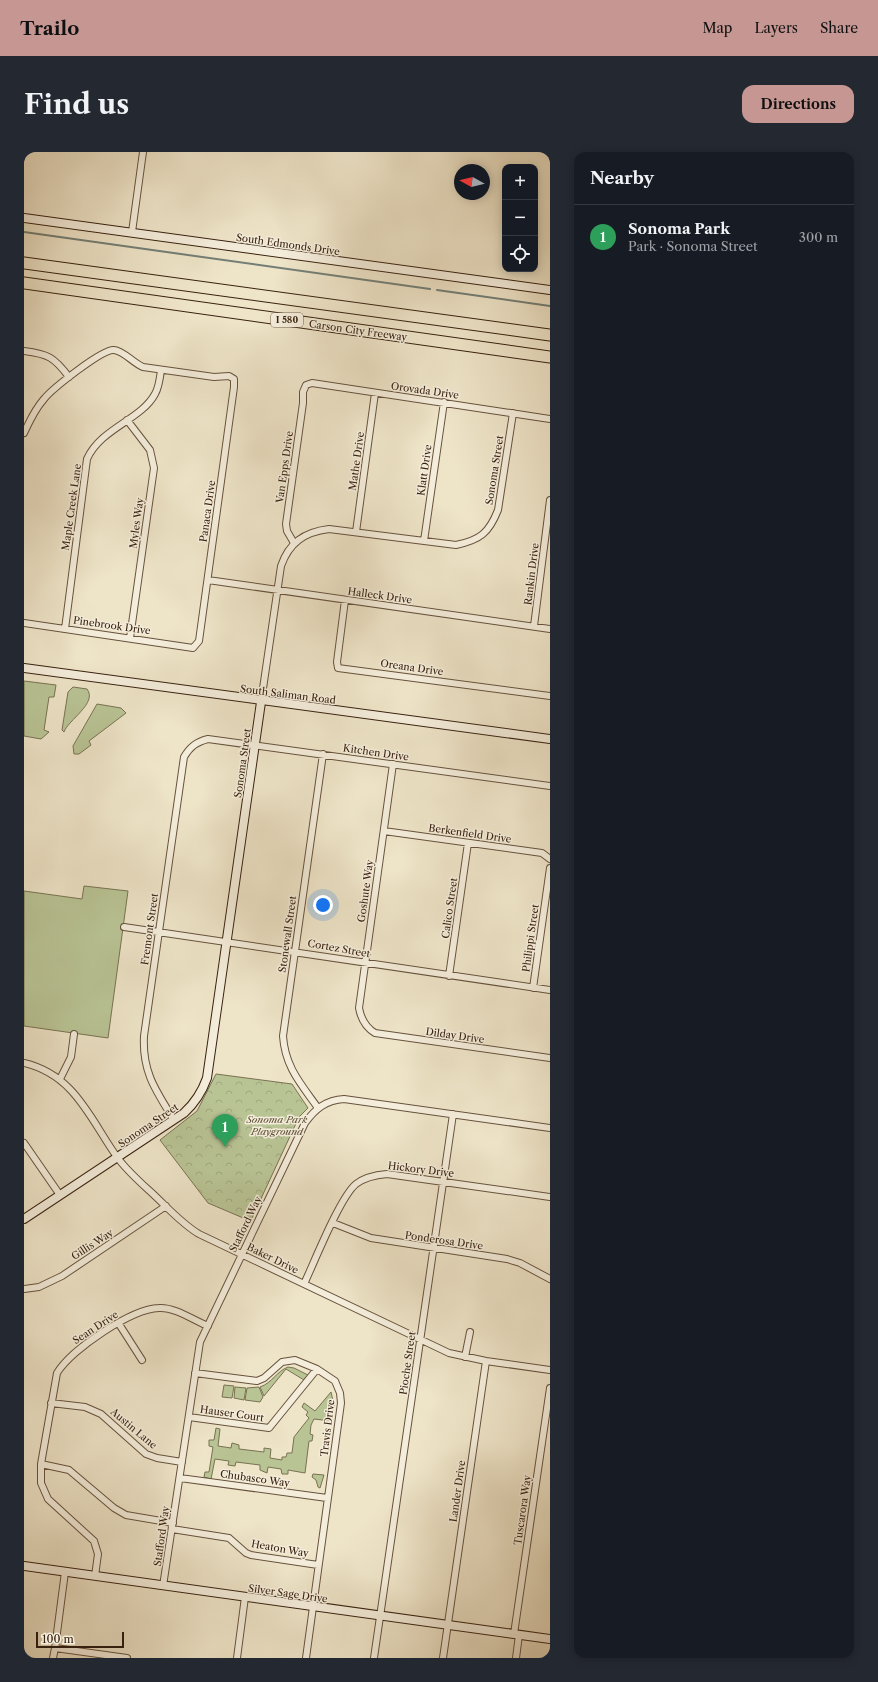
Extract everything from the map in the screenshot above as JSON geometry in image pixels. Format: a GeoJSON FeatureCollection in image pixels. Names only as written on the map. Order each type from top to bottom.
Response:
{"type":"FeatureCollection","features":[{"type":"Feature","properties":{"kind":"highway","name":"I 580"},"geometry":{"type":"LineString","coordinates":[[24,263],[550,335]]}},
{"type":"Feature","properties":{"kind":"highway","name":"Carson City Freeway"},"geometry":{"type":"LineString","coordinates":[[24,283],[550,357]]}},
{"type":"Feature","properties":{"kind":"street"},"geometry":{"type":"LineString","coordinates":[[132,232],[143,152]]}},
{"type":"Feature","properties":{"kind":"street","name":"South Edmonds Drive"},"geometry":{"type":"LineString","coordinates":[[24,218],[550,290]]}},
{"type":"Feature","properties":{"kind":"street"},"geometry":{"type":"LineString","coordinates":[[24,433],[26,423],[44,399],[69,377],[104,352],[114,350],[119,351],[136,364],[161,370]]}},
{"type":"Feature","properties":{"kind":"street"},"geometry":{"type":"LineString","coordinates":[[24,351],[42,354],[53,358],[69,377]]}},
{"type":"Feature","properties":{"kind":"street","name":"Panaca Drive"},"geometry":{"type":"LineString","coordinates":[[161,370],[214,377],[230,376],[234,379],[200,640],[196,645]]}},
{"type":"Feature","properties":{"kind":"street","name":"Maple Creek Lane"},"geometry":{"type":"LineString","coordinates":[[65,629],[87,459],[98,442],[150,402],[158,389],[161,370]]}},
{"type":"Feature","properties":{"kind":"street","name":"Orovada Drive"},"geometry":{"type":"LineString","coordinates":[[303,392],[306,385],[312,383],[550,419]]}},
{"type":"Feature","properties":{"kind":"street","name":"Van Epps Drive"},"geometry":{"type":"LineString","coordinates":[[294,543],[287,531],[286,524],[303,403],[303,392]]}},
{"type":"Feature","properties":{"kind":"street","name":"Mathe Drive"},"geometry":{"type":"LineString","coordinates":[[356,532],[375,393]]}},
{"type":"Feature","properties":{"kind":"street","name":"Klatt Drive"},"geometry":{"type":"LineString","coordinates":[[424,541],[444,402]]}},
{"type":"Feature","properties":{"kind":"street","name":"Sonoma Street"},"geometry":{"type":"LineString","coordinates":[[24,1219],[184,1113],[197,1099],[207,1078],[277,590],[283,560],[288,549],[303,536],[315,530],[329,529],[456,545],[471,542],[486,533],[493,523],[501,502],[513,413]]}},
{"type":"Feature","properties":{"kind":"street","name":"Myles Way"},"geometry":{"type":"LineString","coordinates":[[127,420],[150,450],[154,468],[130,638]]}},
{"type":"Feature","properties":{"kind":"street","name":"Rankin Drive"},"geometry":{"type":"LineString","coordinates":[[534,626],[550,500]]}},
{"type":"Feature","properties":{"kind":"street","name":"Halleck Drive"},"geometry":{"type":"LineString","coordinates":[[208,580],[550,629]]}},
{"type":"Feature","properties":{"kind":"street","name":"Oreana Drive"},"geometry":{"type":"LineString","coordinates":[[345,600],[337,662],[338,668],[550,696]]}},
{"type":"Feature","properties":{"kind":"street","name":"Pinebrook Drive"},"geometry":{"type":"LineString","coordinates":[[24,623],[193,648],[196,645]]}},
{"type":"Feature","properties":{"kind":"street","name":"South Saliman Road"},"geometry":{"type":"LineString","coordinates":[[24,668],[261,702],[331,709],[550,739]]}},
{"type":"Feature","properties":{"kind":"street","name":"Kitchen Drive"},"geometry":{"type":"LineString","coordinates":[[199,741],[208,739],[255,745],[550,786]]}},
{"type":"Feature","properties":{"kind":"street","name":"Fremont Street"},"geometry":{"type":"LineString","coordinates":[[174,1120],[148,1075],[143,1052],[184,757],[190,747],[199,741]]}},
{"type":"Feature","properties":{"kind":"street","name":"Stonewall Street"},"geometry":{"type":"LineString","coordinates":[[318,1108],[293,1073],[284,1052],[283,1036],[323,754]]}},
{"type":"Feature","properties":{"kind":"street","name":"Goshute Way"},"geometry":{"type":"LineString","coordinates":[[362,1021],[359,1008],[393,764]]}},
{"type":"Feature","properties":{"kind":"street","name":"Berkenfield Drive"},"geometry":{"type":"LineString","coordinates":[[384,831],[542,853],[550,860]]}},
{"type":"Feature","properties":{"kind":"street","name":"Calico Street"},"geometry":{"type":"LineString","coordinates":[[449,976],[468,842]]}},
{"type":"Feature","properties":{"kind":"street","name":"Philippi Street"},"geometry":{"type":"LineString","coordinates":[[533,988],[550,868]]}},
{"type":"Feature","properties":{"kind":"street","name":"Cortez Street"},"geometry":{"type":"LineString","coordinates":[[124,927],[295,951],[449,976],[550,990]]}},
{"type":"Feature","properties":{"kind":"street","name":"Dilday Drive"},"geometry":{"type":"LineString","coordinates":[[362,1021],[375,1033],[550,1058]]}},
{"type":"Feature","properties":{"kind":"street"},"geometry":{"type":"LineString","coordinates":[[60,1079],[71,1057],[74,1034]]}},
{"type":"Feature","properties":{"kind":"street","name":"Baker Drive"},"geometry":{"type":"LineString","coordinates":[[24,1063],[39,1067],[68,1085],[79,1099],[117,1158],[194,1231],[449,1353],[486,1361],[550,1370]]}},
{"type":"Feature","properties":{"kind":"street","name":"Stafford Way"},"geometry":{"type":"LineString","coordinates":[[164,1586],[200,1342],[305,1123],[318,1108],[324,1104],[344,1099],[550,1128]]}},
{"type":"Feature","properties":{"kind":"street","name":"Pioche Street"},"geometry":{"type":"LineString","coordinates":[[374,1658],[453,1114]]}},
{"type":"Feature","properties":{"kind":"street"},"geometry":{"type":"LineString","coordinates":[[24,1143],[60,1195]]}},
{"type":"Feature","properties":{"kind":"street","name":"Hickory Drive"},"geometry":{"type":"LineString","coordinates":[[304,1284],[351,1189],[370,1176],[387,1174],[550,1197]]}},
{"type":"Feature","properties":{"kind":"street","name":"Gillis Way"},"geometry":{"type":"LineString","coordinates":[[24,1289],[39,1287],[62,1276],[166,1206]]}},
{"type":"Feature","properties":{"kind":"street","name":"Ponderosa Drive"},"geometry":{"type":"LineString","coordinates":[[333,1223],[371,1238],[434,1249],[507,1259],[520,1263],[550,1278]]}},
{"type":"Feature","properties":{"kind":"street","name":"Sean Drive"},"geometry":{"type":"LineString","coordinates":[[95,1576],[98,1554],[94,1541],[48,1499],[41,1483],[41,1464],[57,1373],[63,1363],[78,1349],[143,1311],[159,1308],[171,1309],[208,1326]]}},
{"type":"Feature","properties":{"kind":"street"},"geometry":{"type":"LineString","coordinates":[[119,1324],[142,1360]]}},
{"type":"Feature","properties":{"kind":"street"},"geometry":{"type":"LineString","coordinates":[[465,1357],[470,1332]]}},
{"type":"Feature","properties":{"kind":"street","name":"Travis Drive"},"geometry":{"type":"LineString","coordinates":[[195,1373],[253,1382],[264,1378],[278,1365],[295,1360],[316,1369],[335,1381],[340,1393],[341,1403],[306,1658]]}},
{"type":"Feature","properties":{"kind":"street","name":"Lander Drive"},"geometry":{"type":"LineString","coordinates":[[443,1658],[486,1361]]}},
{"type":"Feature","properties":{"kind":"street","name":"Hauser Court"},"geometry":{"type":"LineString","coordinates":[[189,1417],[269,1428],[316,1369]]}},
{"type":"Feature","properties":{"kind":"street","name":"Tuscarora Way"},"geometry":{"type":"LineString","coordinates":[[516,1658],[516,1635],[550,1388]]}},
{"type":"Feature","properties":{"kind":"street","name":"Austin Lane"},"geometry":{"type":"LineString","coordinates":[[51,1402],[94,1410],[101,1414],[146,1454],[157,1458],[182,1462]]}},
{"type":"Feature","properties":{"kind":"street","name":"Heaton Way"},"geometry":{"type":"LineString","coordinates":[[41,1464],[70,1470],[114,1508],[126,1515],[229,1538],[246,1553],[251,1555],[318,1565]]}},
{"type":"Feature","properties":{"kind":"street","name":"Chubasco Way"},"geometry":{"type":"LineString","coordinates":[[180,1478],[328,1498]]}},
{"type":"Feature","properties":{"kind":"street","name":"Silver Sage Drive"},"geometry":{"type":"LineString","coordinates":[[24,1566],[550,1639]]}},
{"type":"Feature","properties":{"kind":"street"},"geometry":{"type":"LineString","coordinates":[[53,1658],[65,1572]]}},
{"type":"Feature","properties":{"kind":"street"},"geometry":{"type":"LineString","coordinates":[[237,1658],[245,1597]]}},
{"type":"Feature","properties":{"kind":"street"},"geometry":{"type":"LineString","coordinates":[[55,1648],[127,1658]]}},
{"type":"Feature","properties":{"kind":"green space"},"geometry":{"type":"Polygon","coordinates":[[[24,681],[56,685],[54,697],[49,697],[44,730],[49,732],[41,739],[24,736],[24,681]]]}},
{"type":"Feature","properties":{"kind":"green space"},"geometry":{"type":"Polygon","coordinates":[[[73,687],[87,689],[89,700],[86,706],[64,732],[62,730],[68,692],[73,687]]]}},
{"type":"Feature","properties":{"kind":"green space"},"geometry":{"type":"Polygon","coordinates":[[[97,704],[121,708],[126,713],[89,741],[91,745],[79,754],[74,754],[73,746],[97,704]]]}},
{"type":"Feature","properties":{"kind":"green space"},"geometry":{"type":"Polygon","coordinates":[[[84,886],[128,891],[108,1038],[24,1026],[24,891],[82,899],[84,886]]]}},
{"type":"Feature","properties":{"kind":"green space","name":"Sonoma Park Playground"},"geometry":{"type":"Polygon","coordinates":[[[216,1074],[292,1084],[308,1108],[299,1117],[252,1218],[250,1217],[248,1220],[208,1203],[160,1140],[197,1111],[216,1074]]]}},
{"type":"Feature","properties":{"kind":"green space"},"geometry":{"type":"Polygon","coordinates":[[[288,1367],[294,1368],[308,1375],[304,1380],[286,1369],[264,1396],[260,1387],[268,1383],[281,1371],[288,1367]]]}},
{"type":"Feature","properties":{"kind":"green space"},"geometry":{"type":"Polygon","coordinates":[[[224,1385],[234,1386],[232,1398],[222,1397],[224,1385]]]}},
{"type":"Feature","properties":{"kind":"green space"},"geometry":{"type":"Polygon","coordinates":[[[235,1387],[246,1388],[244,1400],[234,1398],[235,1387]]]}},
{"type":"Feature","properties":{"kind":"green space"},"geometry":{"type":"Polygon","coordinates":[[[259,1387],[263,1397],[260,1402],[245,1400],[247,1388],[259,1387]]]}},
{"type":"Feature","properties":{"kind":"green space"},"geometry":{"type":"Polygon","coordinates":[[[331,1392],[334,1405],[331,1421],[314,1419],[311,1425],[310,1434],[313,1435],[312,1441],[309,1441],[305,1473],[288,1470],[288,1474],[282,1474],[281,1469],[268,1467],[267,1473],[260,1470],[260,1465],[236,1462],[235,1466],[228,1465],[229,1461],[215,1459],[211,1479],[204,1477],[205,1472],[209,1472],[213,1447],[209,1446],[209,1440],[214,1440],[216,1428],[220,1429],[218,1446],[231,1448],[232,1443],[239,1445],[239,1449],[264,1452],[264,1448],[271,1449],[270,1458],[282,1460],[282,1457],[286,1457],[287,1453],[292,1453],[294,1437],[309,1418],[306,1415],[308,1412],[302,1407],[304,1403],[315,1411],[331,1392]]]}},
{"type":"Feature","properties":{"kind":"green space"},"geometry":{"type":"Polygon","coordinates":[[[313,1474],[324,1475],[320,1488],[318,1487],[316,1480],[312,1477],[313,1474]]]}},
{"type":"Feature","properties":{"kind":"waterway"},"geometry":{"type":"LineString","coordinates":[[24,232],[430,289]]}},
{"type":"Feature","properties":{"kind":"waterway"},"geometry":{"type":"LineString","coordinates":[[437,290],[550,306]]}},
{"type":"Feature","properties":{"kind":"place","name":"Sonoma Park"},"geometry":{"type":"Point","coordinates":[225,1147]}}]}
